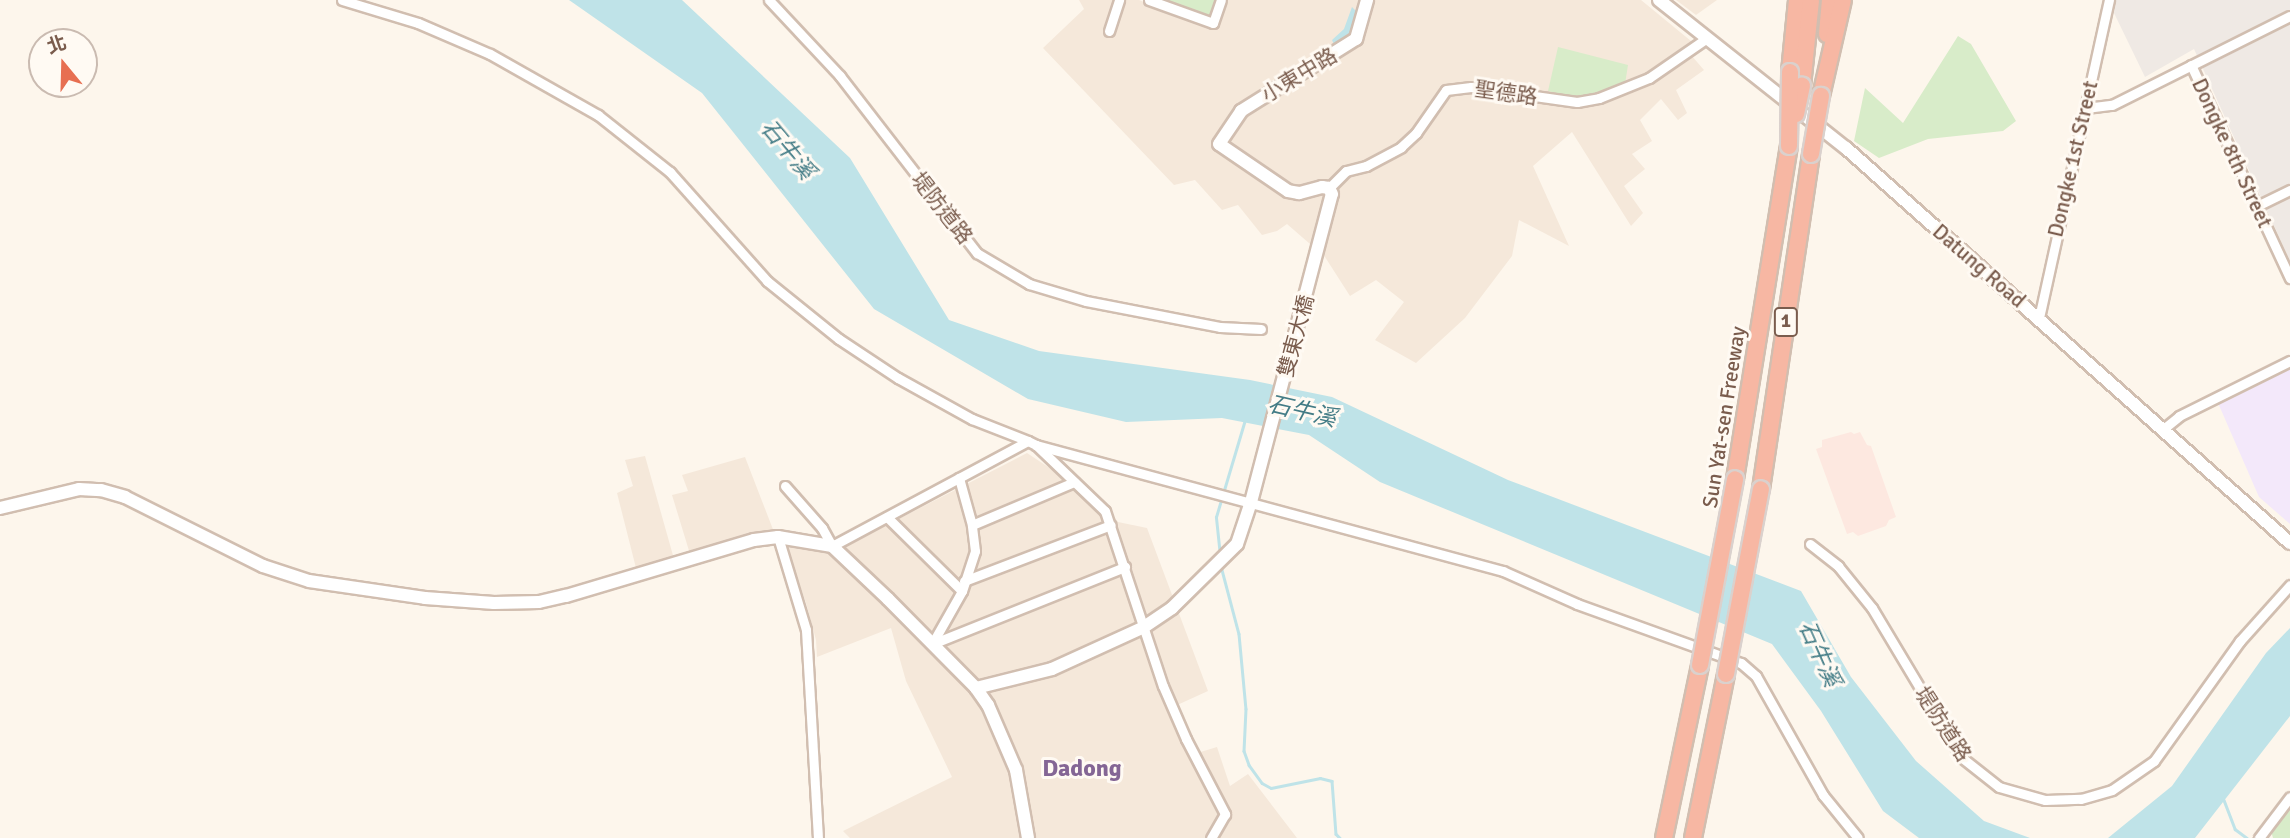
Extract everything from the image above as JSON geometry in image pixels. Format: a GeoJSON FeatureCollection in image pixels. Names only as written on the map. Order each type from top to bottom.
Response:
{"type":"FeatureCollection","features":[{"type":"Feature","properties":{"kind":"highway"},"geometry":{"type":"LineString","coordinates":[[1789,146],[1790,72],[1797,0]]}},
{"type":"Feature","properties":{"kind":"highway","name":"Sun Yat-sen Freeway"},"geometry":{"type":"LineString","coordinates":[[1664,838],[1735,479],[1801,86],[1811,0]]}},
{"type":"Feature","properties":{"kind":"highway","name":"1"},"geometry":{"type":"LineString","coordinates":[[1693,838],[1761,489],[1821,96],[1830,0]]}},
{"type":"Feature","properties":{"kind":"highway"},"geometry":{"type":"LineString","coordinates":[[1821,96],[1843,0]]}},
{"type":"Feature","properties":{"kind":"street"},"geometry":{"type":"LineString","coordinates":[[342,0],[418,23],[490,54],[598,115],[670,172],[767,281],[839,339],[898,378],[972,419],[1032,443],[1503,571],[1577,604],[1741,663],[1756,676],[1823,795],[1858,838]]}},
{"type":"Feature","properties":{"kind":"street","name":"堤防道路"},"geometry":{"type":"LineString","coordinates":[[769,0],[840,76],[976,253],[1029,284],[1086,300],[1194,323],[1261,329]]}},
{"type":"Feature","properties":{"kind":"street"},"geometry":{"type":"LineString","coordinates":[[1109,31],[1119,0]]}},
{"type":"Feature","properties":{"kind":"street"},"geometry":{"type":"LineString","coordinates":[[1149,0],[1213,23],[1221,0]]}},
{"type":"Feature","properties":{"kind":"street","name":"小東中路"},"geometry":{"type":"LineString","coordinates":[[1329,188],[1322,187],[1299,193],[1288,191],[1219,144],[1241,111],[1356,39],[1367,0]]}},
{"type":"Feature","properties":{"kind":"street","name":"Datung Road"},"geometry":{"type":"LineString","coordinates":[[1659,0],[1846,148],[2290,543]]}},
{"type":"Feature","properties":{"kind":"street","name":"Dongke 1st Street"},"geometry":{"type":"LineString","coordinates":[[2039,318],[2109,0]]}},
{"type":"Feature","properties":{"kind":"street"},"geometry":{"type":"LineString","coordinates":[[2086,108],[2112,105],[2290,16]]}},
{"type":"Feature","properties":{"kind":"street","name":"聖德路"},"geometry":{"type":"LineString","coordinates":[[1329,188],[1346,171],[1366,166],[1401,147],[1416,134],[1446,90],[1471,87],[1577,102],[1599,98],[1649,78],[1707,38]]}},
{"type":"Feature","properties":{"kind":"street","name":"Dongke 8th Street"},"geometry":{"type":"LineString","coordinates":[[2191,65],[2290,278]]}},
{"type":"Feature","properties":{"kind":"street","name":"雙東大橋"},"geometry":{"type":"LineString","coordinates":[[976,688],[1052,669],[1144,627],[1171,608],[1237,544],[1251,502],[1332,201],[1329,188]]}},
{"type":"Feature","properties":{"kind":"street"},"geometry":{"type":"LineString","coordinates":[[2256,206],[2290,190]]}},
{"type":"Feature","properties":{"kind":"street"},"geometry":{"type":"LineString","coordinates":[[2162,430],[2179,416],[2290,361]]}},
{"type":"Feature","properties":{"kind":"street"},"geometry":{"type":"LineString","coordinates":[[0,509],[79,489],[101,490],[125,497],[263,566],[309,581],[425,598],[494,603],[539,602],[735,545],[778,537],[832,546],[959,478],[1032,443]]}},
{"type":"Feature","properties":{"kind":"street"},"geometry":{"type":"LineString","coordinates":[[1032,443],[1100,503],[1111,525],[1163,686],[1185,738],[1225,814],[1215,837]]}},
{"type":"Feature","properties":{"kind":"street"},"geometry":{"type":"LineString","coordinates":[[932,644],[963,586],[975,551],[972,525],[959,478]]}},
{"type":"Feature","properties":{"kind":"street"},"geometry":{"type":"LineString","coordinates":[[972,525],[1074,482]]}},
{"type":"Feature","properties":{"kind":"street"},"geometry":{"type":"LineString","coordinates":[[785,486],[822,528],[832,546],[976,688],[988,705],[1016,770],[1028,838]]}},
{"type":"Feature","properties":{"kind":"street"},"geometry":{"type":"LineString","coordinates":[[887,517],[963,586]]}},
{"type":"Feature","properties":{"kind":"street"},"geometry":{"type":"LineString","coordinates":[[963,586],[1111,525]]}},
{"type":"Feature","properties":{"kind":"street"},"geometry":{"type":"LineString","coordinates":[[778,537],[807,638],[818,838]]}},
{"type":"Feature","properties":{"kind":"street","name":"堤防道路"},"geometry":{"type":"LineString","coordinates":[[1810,544],[1838,566],[1872,608],[1961,757],[1999,787],[2021,796],[2045,800],[2070,800],[2112,790],[2154,761],[2240,641],[2290,584]]}},
{"type":"Feature","properties":{"kind":"street"},"geometry":{"type":"LineString","coordinates":[[932,644],[1125,567]]}},
{"type":"Feature","properties":{"kind":"street"},"geometry":{"type":"LineString","coordinates":[[2259,838],[2290,797]]}},
{"type":"Feature","properties":{"kind":"shaded area"},"geometry":{"type":"Polygon","coordinates":[[[1079,0],[1139,0],[1213,30],[1226,0],[1641,0],[1691,41],[1691,55],[1704,70],[1676,90],[1687,113],[1678,120],[1661,99],[1640,120],[1652,141],[1632,154],[1645,169],[1624,186],[1643,213],[1631,226],[1572,132],[1533,166],[1569,246],[1519,220],[1512,256],[1465,318],[1416,363],[1375,340],[1404,302],[1376,280],[1350,296],[1325,257],[1287,224],[1277,231],[1262,235],[1238,205],[1222,210],[1195,180],[1174,185],[1043,48],[1084,9],[1079,0]]]}},
{"type":"Feature","properties":{"kind":"shaded area"},"geometry":{"type":"Polygon","coordinates":[[[1676,0],[1717,0],[1696,15],[1676,0]]]}},
{"type":"Feature","properties":{"kind":"shaded area"},"geometry":{"type":"Polygon","coordinates":[[[2116,0],[2290,0],[2290,261],[2194,49],[2145,77],[2114,13],[2116,0]]]}},
{"type":"Feature","properties":{"kind":"shaded area"},"geometry":{"type":"Polygon","coordinates":[[[2290,369],[2290,524],[2259,497],[2218,403],[2290,369]]]}},
{"type":"Feature","properties":{"kind":"shaded area"},"geometry":{"type":"Polygon","coordinates":[[[1860,432],[1867,445],[1871,446],[1896,517],[1889,520],[1886,526],[1858,536],[1853,532],[1847,534],[1816,449],[1822,447],[1822,440],[1860,432]]]}},
{"type":"Feature","properties":{"kind":"shaded area"},"geometry":{"type":"Polygon","coordinates":[[[1027,453],[1104,504],[1118,522],[1147,528],[1208,691],[1175,706],[1194,754],[1217,747],[1230,786],[1248,774],[1297,838],[850,838],[843,831],[952,777],[906,681],[891,628],[817,657],[816,640],[806,603],[786,546],[824,548],[848,545],[1027,453]]]}},
{"type":"Feature","properties":{"kind":"shaded area"},"geometry":{"type":"Polygon","coordinates":[[[645,456],[674,559],[637,572],[617,493],[633,486],[625,460],[645,456]]]}},
{"type":"Feature","properties":{"kind":"shaded area"},"geometry":{"type":"Polygon","coordinates":[[[745,457],[774,532],[690,554],[672,495],[688,491],[682,475],[745,457]]]}},
{"type":"Feature","properties":{"kind":"green space"},"geometry":{"type":"Polygon","coordinates":[[[1161,0],[1217,0],[1210,19],[1161,0]]]}},
{"type":"Feature","properties":{"kind":"green space"},"geometry":{"type":"Polygon","coordinates":[[[1958,36],[1971,44],[2016,121],[2003,131],[1928,139],[1879,158],[1854,141],[1865,88],[1903,123],[1958,36]]]}},
{"type":"Feature","properties":{"kind":"green space"},"geometry":{"type":"Polygon","coordinates":[[[1558,47],[1628,65],[1625,84],[1576,98],[1548,91],[1558,47]]]}},
{"type":"Feature","properties":{"kind":"green space"},"geometry":{"type":"Polygon","coordinates":[[[2290,804],[2290,838],[2273,838],[2271,831],[2290,804]]]}},
{"type":"Feature","properties":{"kind":"water","name":"石牛溪"},"geometry":{"type":"Polygon","coordinates":[[[569,0],[682,0],[850,158],[949,320],[1039,351],[1250,380],[1332,397],[1508,480],[1801,591],[1851,677],[1916,761],[1984,821],[2030,838],[1919,838],[1883,811],[1821,711],[1772,644],[1380,482],[1309,435],[1222,418],[1126,422],[1028,399],[874,309],[702,93],[569,0]]]}},
{"type":"Feature","properties":{"kind":"water"},"geometry":{"type":"Polygon","coordinates":[[[1352,7],[1357,12],[1352,35],[1336,49],[1332,40],[1344,29],[1352,7]]]}},
{"type":"Feature","properties":{"kind":"water"},"geometry":{"type":"Polygon","coordinates":[[[2290,628],[2290,716],[2195,838],[2108,838],[2172,786],[2266,653],[2290,628]]]}},
{"type":"Feature","properties":{"kind":"waterway"},"geometry":{"type":"LineString","coordinates":[[1220,556],[1216,517],[1245,420]]}},
{"type":"Feature","properties":{"kind":"waterway"},"geometry":{"type":"LineString","coordinates":[[1221,566],[1239,634],[1246,709],[1244,751],[1249,765],[1262,783],[1271,788],[1320,778],[1332,781],[1336,834],[1340,838]]}},
{"type":"Feature","properties":{"kind":"waterway"},"geometry":{"type":"LineString","coordinates":[[2224,800],[2235,829],[2247,838]]}},
{"type":"Feature","properties":{"kind":"district","name":"Dadong"},"geometry":{"type":"Point","coordinates":[1082,769]}}]}
